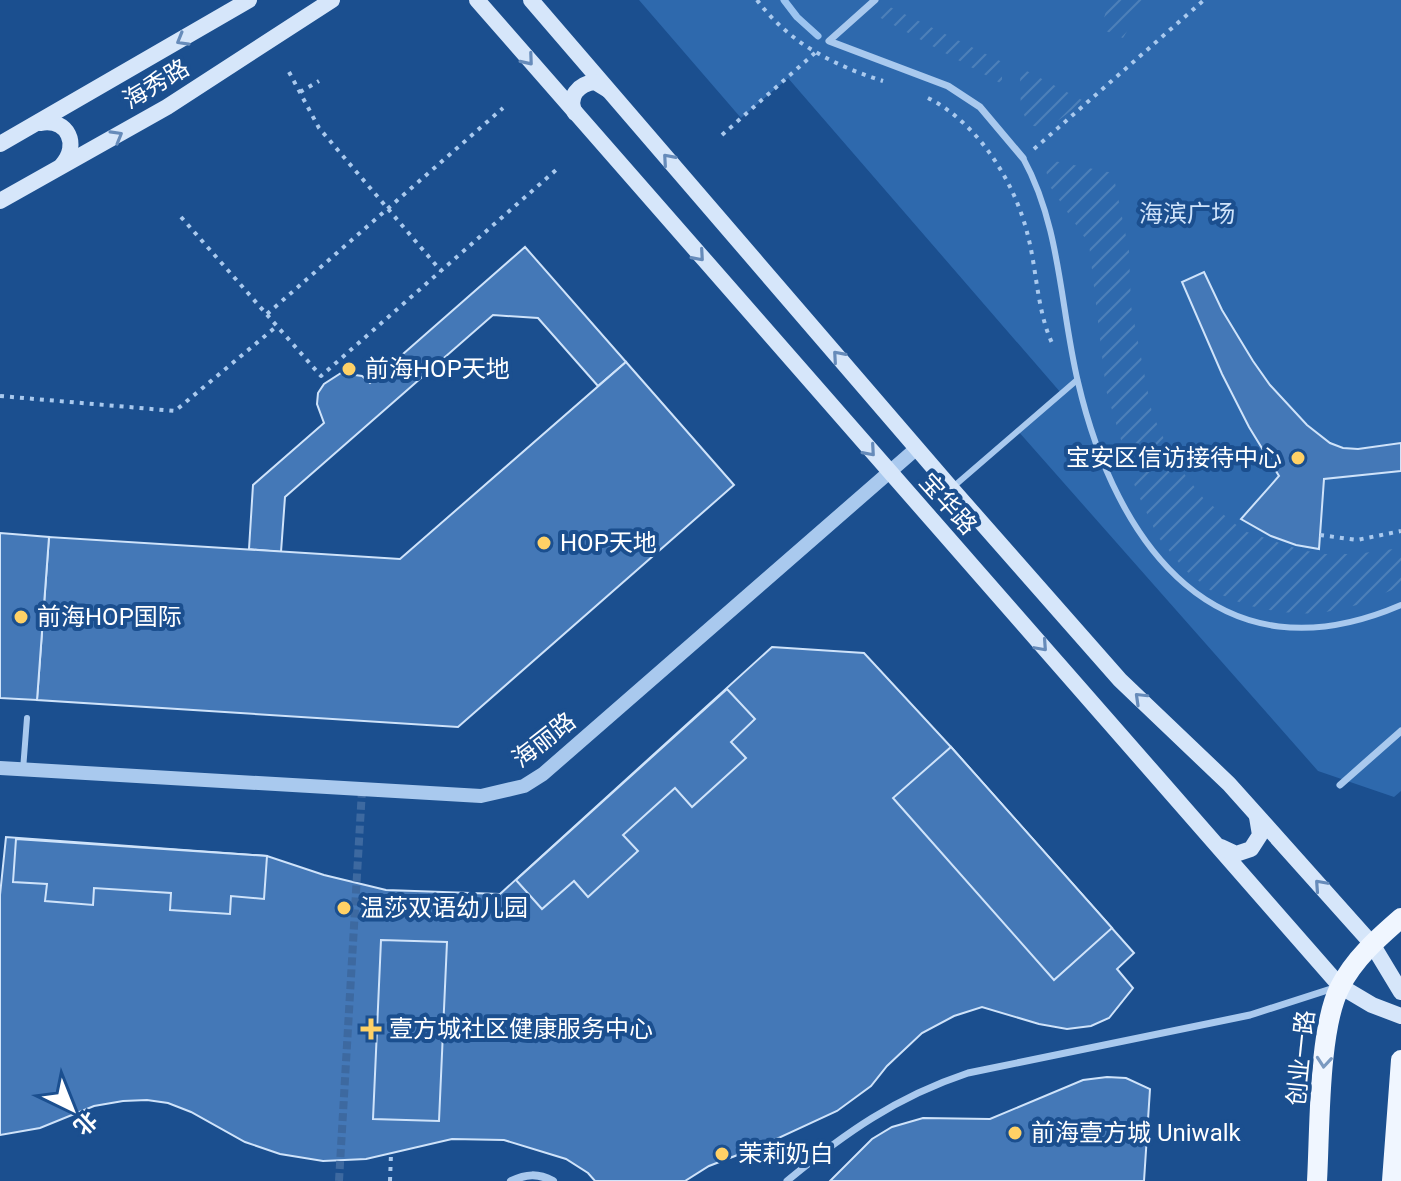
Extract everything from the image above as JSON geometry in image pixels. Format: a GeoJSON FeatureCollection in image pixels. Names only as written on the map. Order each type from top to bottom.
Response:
{"type":"FeatureCollection","features":[{"type":"Feature","properties":{"kind":"main road","name":"海秀路"},"geometry":{"type":"LineString","coordinates":[[0,144],[249,0]]}},
{"type":"Feature","properties":{"kind":"main road","name":"海秀路"},"geometry":{"type":"LineString","coordinates":[[0,201],[167,107],[332,0]]}},
{"type":"Feature","properties":{"kind":"main road","name":"宝华路"},"geometry":{"type":"LineString","coordinates":[[477,0],[1340,986],[1372,1005],[1401,1016]]}},
{"type":"Feature","properties":{"kind":"main road","name":"宝华路"},"geometry":{"type":"LineString","coordinates":[[531,0],[1120,680],[1229,784],[1372,944],[1401,992]]}},
{"type":"Feature","properties":{"kind":"main road"},"geometry":{"type":"LineString","coordinates":[[578,117],[572,109],[572,102],[582,85],[595,82],[609,91]]}},
{"type":"Feature","properties":{"kind":"main road"},"geometry":{"type":"LineString","coordinates":[[36,125],[56,123],[68,132],[72,147],[70,156],[58,169]]}},
{"type":"Feature","properties":{"kind":"main road"},"geometry":{"type":"LineString","coordinates":[[1216,844],[1236,854],[1251,849],[1257,843],[1261,829],[1254,812]]}},
{"type":"Feature","properties":{"kind":"main road","name":"创业一路"},"geometry":{"type":"LineString","coordinates":[[1317,1181],[1328,1025],[1340,986],[1372,944],[1401,918]]}},
{"type":"Feature","properties":{"kind":"main road"},"geometry":{"type":"LineString","coordinates":[[1392,1181],[1401,1060]]}},
{"type":"Feature","properties":{"kind":"street"},"geometry":{"type":"LineString","coordinates":[[875,0],[829,41],[948,86],[980,107],[1023,158]]}},
{"type":"Feature","properties":{"kind":"street","name":"海丽路"},"geometry":{"type":"LineString","coordinates":[[0,768],[481,796],[524,786],[543,774],[917,448]]}},
{"type":"Feature","properties":{"kind":"street"},"geometry":{"type":"LineString","coordinates":[[1340,785],[1401,731]]}},
{"type":"Feature","properties":{"kind":"street"},"geometry":{"type":"LineString","coordinates":[[787,1181],[855,1127],[928,1086],[968,1073],[1250,1015],[1340,986]]}},
{"type":"Feature","properties":{"kind":"street"},"geometry":{"type":"LineString","coordinates":[[511,1181],[537,1175],[553,1181]]}},
{"type":"Feature","properties":{"kind":"lane"},"geometry":{"type":"LineString","coordinates":[[1023,158],[1037,186],[1050,226],[1077,380],[1094,436],[1126,510],[1145,542],[1169,571],[1200,597],[1232,616],[1266,626],[1303,629],[1339,625],[1371,618],[1401,605]]}},
{"type":"Feature","properties":{"kind":"lane"},"geometry":{"type":"LineString","coordinates":[[951,488],[1077,380]]}},
{"type":"Feature","properties":{"kind":"lane"},"geometry":{"type":"LineString","coordinates":[[23,770],[27,718]]}},
{"type":"Feature","properties":{"kind":"path"},"geometry":{"type":"LineString","coordinates":[[757,0],[771,19],[815,53],[849,70],[886,82]]}},
{"type":"Feature","properties":{"kind":"path"},"geometry":{"type":"LineString","coordinates":[[1003,176],[1204,0]]}},
{"type":"Feature","properties":{"kind":"path"},"geometry":{"type":"LineString","coordinates":[[722,135],[829,41]]}},
{"type":"Feature","properties":{"kind":"path"},"geometry":{"type":"LineString","coordinates":[[289,72],[319,128],[441,271]]}},
{"type":"Feature","properties":{"kind":"path"},"geometry":{"type":"LineString","coordinates":[[300,92],[319,81]]}},
{"type":"Feature","properties":{"kind":"path"},"geometry":{"type":"LineString","coordinates":[[920,94],[960,118],[1003,176],[1028,234],[1051,342],[1077,380]]}},
{"type":"Feature","properties":{"kind":"path"},"geometry":{"type":"LineString","coordinates":[[267,314],[503,108]]}},
{"type":"Feature","properties":{"kind":"path"},"geometry":{"type":"LineString","coordinates":[[181,217],[321,376],[556,170]]}},
{"type":"Feature","properties":{"kind":"path"},"geometry":{"type":"LineString","coordinates":[[0,396],[175,411],[277,326]]}},
{"type":"Feature","properties":{"kind":"path"},"geometry":{"type":"LineString","coordinates":[[1320,535],[1357,540],[1401,531]]}},
{"type":"Feature","properties":{"kind":"path"},"geometry":{"type":"LineString","coordinates":[[390,1181],[391,1154]]}},
{"type":"Feature","properties":{"kind":"green space","name":"海滨广场"},"geometry":{"type":"Polygon","coordinates":[[[639,0],[1401,0],[1401,791],[1394,797],[1318,771],[1018,431],[1061,393],[788,78],[741,118],[639,0]]]}},
{"type":"Feature","properties":{"kind":"green space"},"geometry":{"type":"Polygon","coordinates":[[[1109,0],[1145,0],[1123,38],[1101,29],[1109,0]]]}},
{"type":"Feature","properties":{"kind":"green space"},"geometry":{"type":"Polygon","coordinates":[[[890,7],[1002,62],[1002,84],[877,16],[890,7]]]}},
{"type":"Feature","properties":{"kind":"green space"},"geometry":{"type":"Polygon","coordinates":[[[1021,68],[1082,100],[1052,124],[1032,125],[1025,118],[1021,105],[1021,68]]]}},
{"type":"Feature","properties":{"kind":"green space"},"geometry":{"type":"Polygon","coordinates":[[[1044,159],[1113,173],[1129,251],[1131,306],[1152,413],[1174,461],[1204,499],[1244,531],[1301,550],[1356,554],[1401,548],[1401,586],[1357,605],[1317,614],[1279,612],[1246,605],[1210,590],[1184,569],[1158,537],[1136,490],[1106,390],[1089,244],[1049,185],[1044,159]]]}},
{"type":"Feature","properties":{"kind":"building"},"geometry":{"type":"Polygon","coordinates":[[[525,247],[626,362],[598,386],[538,318],[493,315],[285,497],[281,552],[249,549],[253,485],[324,423],[317,404],[318,393],[324,384],[341,373],[362,376],[370,383],[525,247]]]}},
{"type":"Feature","properties":{"kind":"building"},"geometry":{"type":"Polygon","coordinates":[[[1204,272],[1222,310],[1253,361],[1270,385],[1307,425],[1330,443],[1343,448],[1401,443],[1401,471],[1324,479],[1319,549],[1271,536],[1241,519],[1279,476],[1222,374],[1182,282],[1204,272]]]}},
{"type":"Feature","properties":{"kind":"building","name":"HOP天地"},"geometry":{"type":"Polygon","coordinates":[[[626,362],[734,485],[458,727],[37,700],[49,537],[400,559],[626,362]]]}},
{"type":"Feature","properties":{"kind":"building","name":"前海HOP国际"},"geometry":{"type":"Polygon","coordinates":[[[0,533],[49,537],[37,700],[0,698],[0,533]]]}},
{"type":"Feature","properties":{"kind":"building"},"geometry":{"type":"Polygon","coordinates":[[[772,647],[864,653],[951,747],[1134,953],[1117,969],[1133,988],[1109,1018],[1091,1026],[1067,1029],[982,1007],[954,1016],[922,1033],[871,1086],[837,1111],[709,1166],[685,1181],[595,1181],[566,1159],[504,1140],[452,1139],[366,1159],[323,1161],[280,1154],[245,1142],[191,1112],[168,1103],[147,1100],[94,1106],[40,1128],[0,1135],[0,895],[6,837],[267,856],[324,875],[386,890],[500,894],[772,647]]]}},
{"type":"Feature","properties":{"kind":"building"},"geometry":{"type":"Polygon","coordinates":[[[727,689],[755,719],[731,742],[746,758],[692,807],[675,788],[623,835],[638,851],[588,897],[574,881],[542,909],[516,880],[727,689]]]}},
{"type":"Feature","properties":{"kind":"building"},"geometry":{"type":"Polygon","coordinates":[[[951,747],[1112,928],[1054,980],[893,798],[951,747]]]}},
{"type":"Feature","properties":{"kind":"building"},"geometry":{"type":"Polygon","coordinates":[[[16,839],[267,856],[264,899],[231,896],[230,914],[170,910],[171,893],[94,888],[93,905],[45,901],[47,884],[13,882],[16,839]]]}},
{"type":"Feature","properties":{"kind":"building"},"geometry":{"type":"Polygon","coordinates":[[[381,940],[447,942],[439,1121],[373,1119],[381,940]]]}},
{"type":"Feature","properties":{"kind":"building","name":"前海壹方城 Uniwalk"},"geometry":{"type":"Polygon","coordinates":[[[1126,1078],[1150,1089],[1144,1181],[830,1181],[872,1139],[892,1127],[923,1118],[990,1119],[1083,1080],[1126,1078]]]}},
{"type":"Feature","properties":{"kind":"waterway"},"geometry":{"type":"LineString","coordinates":[[784,0],[818,36]]}},
{"type":"Feature","properties":{"kind":"tunnel"},"geometry":{"type":"LineString","coordinates":[[339,1181],[362,790]]}},
{"type":"Feature","properties":{"kind":"place","name":"前海HOP天地"},"geometry":{"type":"Point","coordinates":[349,369]}},
{"type":"Feature","properties":{"kind":"place","name":"宝安区信访接待中心"},"geometry":{"type":"Point","coordinates":[1298,458]}},
{"type":"Feature","properties":{"kind":"place","name":"HOP天地"},"geometry":{"type":"Point","coordinates":[544,543]}},
{"type":"Feature","properties":{"kind":"place","name":"前海HOP国际"},"geometry":{"type":"Point","coordinates":[21,617]}},
{"type":"Feature","properties":{"kind":"place","name":"温莎双语幼儿园"},"geometry":{"type":"Point","coordinates":[344,908]}},
{"type":"Feature","properties":{"kind":"place","name":"壹方城社区健康服务中心"},"geometry":{"type":"Point","coordinates":[371,1029]}},
{"type":"Feature","properties":{"kind":"place","name":"前海壹方城 Uniwalk"},"geometry":{"type":"Point","coordinates":[1015,1133]}},
{"type":"Feature","properties":{"kind":"place","name":"茉莉奶白"},"geometry":{"type":"Point","coordinates":[722,1154]}}]}
